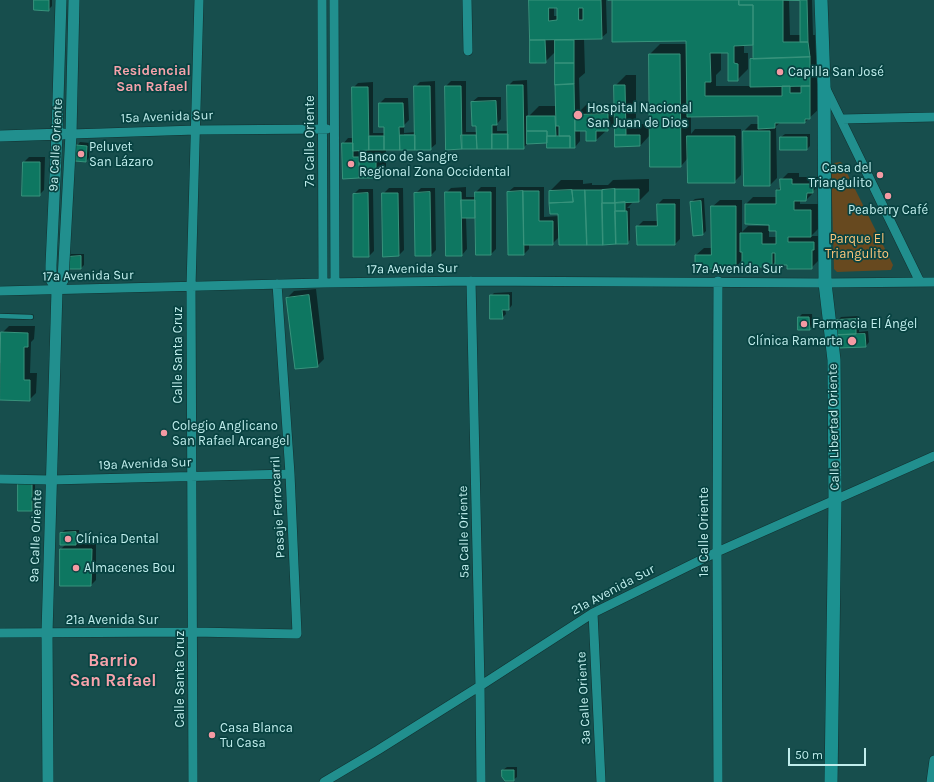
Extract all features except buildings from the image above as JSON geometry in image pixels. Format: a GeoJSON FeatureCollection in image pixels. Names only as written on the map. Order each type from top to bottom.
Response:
{"type":"FeatureCollection","features":[{"type":"Feature","properties":{"kind":"main road","name":"Calle Libertad Oriente"},"geometry":{"type":"LineString","coordinates":[[821,0],[824,84],[825,283],[834,360],[835,499],[831,782]]}},
{"type":"Feature","properties":{"kind":"street","name":"9a Calle Oriente"},"geometry":{"type":"LineString","coordinates":[[48,782],[47,633],[57,290],[52,279],[51,265],[61,0]]}},
{"type":"Feature","properties":{"kind":"street","name":"9a Calle Oriente"},"geometry":{"type":"LineString","coordinates":[[57,290],[63,280],[71,134],[74,0]]}},
{"type":"Feature","properties":{"kind":"street","name":"Calle Santa Cruz"},"geometry":{"type":"LineString","coordinates":[[193,782],[191,286],[199,0]]}},
{"type":"Feature","properties":{"kind":"street","name":"7a Calle Oriente"},"geometry":{"type":"LineString","coordinates":[[322,0],[323,283]]}},
{"type":"Feature","properties":{"kind":"street","name":"7a Calle Oriente"},"geometry":{"type":"LineString","coordinates":[[334,0],[335,283]]}},
{"type":"Feature","properties":{"kind":"street"},"geometry":{"type":"LineString","coordinates":[[467,0],[468,51]]}},
{"type":"Feature","properties":{"kind":"street"},"geometry":{"type":"LineString","coordinates":[[824,84],[920,282]]}},
{"type":"Feature","properties":{"kind":"street"},"geometry":{"type":"LineString","coordinates":[[842,119],[934,117]]}},
{"type":"Feature","properties":{"kind":"street","name":"15a Avenida Sur"},"geometry":{"type":"LineString","coordinates":[[0,136],[196,130],[335,129]]}},
{"type":"Feature","properties":{"kind":"street","name":"17a Avenida Sur"},"geometry":{"type":"LineString","coordinates":[[0,291],[471,281],[718,281],[825,283],[934,282]]}},
{"type":"Feature","properties":{"kind":"street","name":"5a Calle Oriente"},"geometry":{"type":"LineString","coordinates":[[471,281],[480,686],[480,782]]}},
{"type":"Feature","properties":{"kind":"street","name":"1a Calle Oriente"},"geometry":{"type":"LineString","coordinates":[[718,281],[718,782]]}},
{"type":"Feature","properties":{"kind":"street","name":"Pasaje Ferrocarril"},"geometry":{"type":"LineString","coordinates":[[277,284],[290,474],[297,634]]}},
{"type":"Feature","properties":{"kind":"street","name":"21a Avenida Sur"},"geometry":{"type":"LineString","coordinates":[[324,782],[480,686],[593,613],[717,552],[934,456]]}},
{"type":"Feature","properties":{"kind":"street","name":"19a Avenida Sur"},"geometry":{"type":"LineString","coordinates":[[0,479],[51,480],[290,474]]}},
{"type":"Feature","properties":{"kind":"street","name":"3a Calle Oriente"},"geometry":{"type":"LineString","coordinates":[[593,613],[601,782]]}},
{"type":"Feature","properties":{"kind":"street","name":"21a Avenida Sur"},"geometry":{"type":"LineString","coordinates":[[0,633],[193,632],[297,634]]}},
{"type":"Feature","properties":{"kind":"street"},"geometry":{"type":"LineString","coordinates":[[931,782],[934,760]]}},
{"type":"Feature","properties":{"kind":"lane"},"geometry":{"type":"LineString","coordinates":[[0,316],[31,317]]}},
{"type":"Feature","properties":{"kind":"green space","name":"Parque El Triangulito"},"geometry":{"type":"Polygon","coordinates":[[[834,163],[842,163],[893,265],[891,270],[837,272],[834,269],[831,166],[834,163]]]}},
{"type":"Feature","properties":{"kind":"place","name":"Capilla San José"},"geometry":{"type":"Point","coordinates":[780,72]}},
{"type":"Feature","properties":{"kind":"place","name":"Hospital Nacional San Juan de Dios"},"geometry":{"type":"Point","coordinates":[578,115]}},
{"type":"Feature","properties":{"kind":"place","name":"Peluvet San Lázaro"},"geometry":{"type":"Point","coordinates":[81,154]}},
{"type":"Feature","properties":{"kind":"place","name":"Banco de Sangre Regional Zona Occidental"},"geometry":{"type":"Point","coordinates":[351,164]}},
{"type":"Feature","properties":{"kind":"place","name":"Casa del Triangulito"},"geometry":{"type":"Point","coordinates":[880,175]}},
{"type":"Feature","properties":{"kind":"place","name":"Peaberry Café"},"geometry":{"type":"Point","coordinates":[888,196]}},
{"type":"Feature","properties":{"kind":"place","name":"Farmacia El Ángel"},"geometry":{"type":"Point","coordinates":[804,324]}},
{"type":"Feature","properties":{"kind":"place","name":"Clínica Ramarta"},"geometry":{"type":"Point","coordinates":[852,341]}},
{"type":"Feature","properties":{"kind":"place","name":"Colegio Anglicano San Rafael Arcangel"},"geometry":{"type":"Point","coordinates":[164,433]}},
{"type":"Feature","properties":{"kind":"place","name":"Clínica Dental"},"geometry":{"type":"Point","coordinates":[68,539]}},
{"type":"Feature","properties":{"kind":"place","name":"Almacenes Bou"},"geometry":{"type":"Point","coordinates":[76,568]}},
{"type":"Feature","properties":{"kind":"place","name":"Casa Blanca Tu Casa"},"geometry":{"type":"Point","coordinates":[212,735]}},
{"type":"Feature","properties":{"kind":"district","name":"Residencial San Rafael"},"geometry":{"type":"Point","coordinates":[152,80]}},
{"type":"Feature","properties":{"kind":"district","name":"Barrio San Rafael"},"geometry":{"type":"Point","coordinates":[113,671]}}]}
